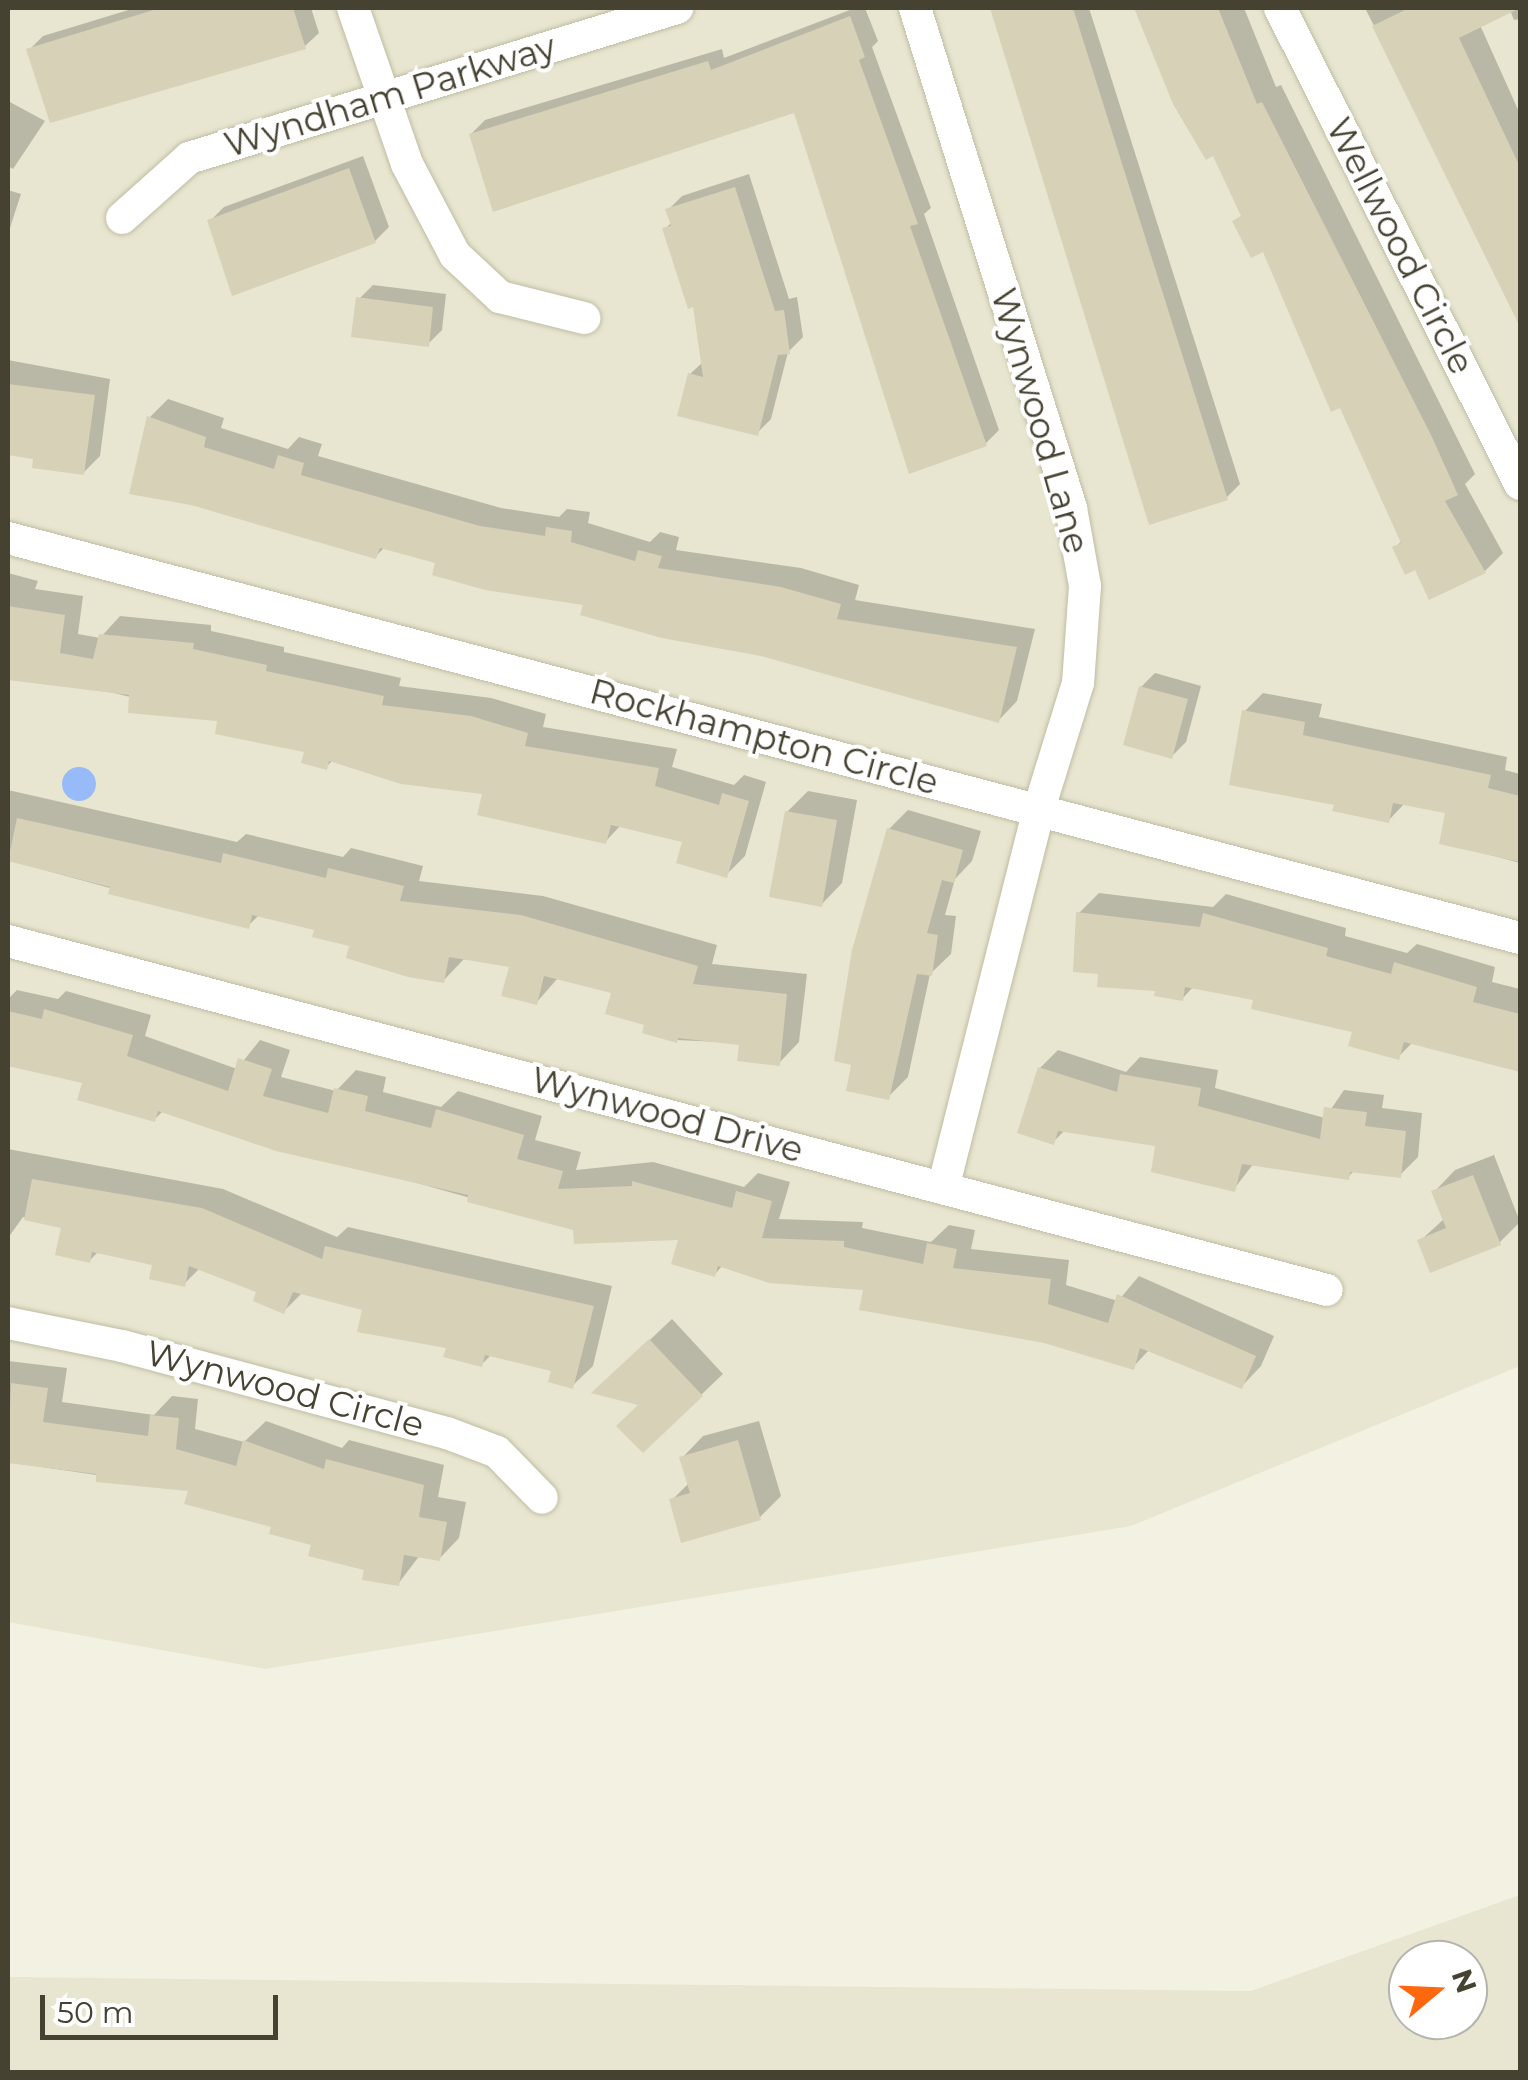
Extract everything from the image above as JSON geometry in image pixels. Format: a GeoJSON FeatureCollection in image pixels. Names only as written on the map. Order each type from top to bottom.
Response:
{"type":"FeatureCollection","features":[{"type":"Feature","properties":{"kind":"street"},"geometry":{"type":"LineString","coordinates":[[354,8],[382,99],[431,216],[470,275],[516,303],[584,318]]}},
{"type":"Feature","properties":{"kind":"street","name":"Wyndham Parkway"},"geometry":{"type":"LineString","coordinates":[[122,218],[190,158],[677,8]]}},
{"type":"Feature","properties":{"kind":"street","name":"Wynwood Lane"},"geometry":{"type":"LineString","coordinates":[[915,8],[1080,551],[1086,624],[1078,682],[1039,809],[942,1188]]}},
{"type":"Feature","properties":{"kind":"street","name":"Wellwood Circle"},"geometry":{"type":"LineString","coordinates":[[1280,8],[1520,484]]}},
{"type":"Feature","properties":{"kind":"street","name":"Rockhampton Circle"},"geometry":{"type":"LineString","coordinates":[[8,538],[1520,938]]}},
{"type":"Feature","properties":{"kind":"street","name":"Wynwood Drive"},"geometry":{"type":"LineString","coordinates":[[8,941],[1327,1290]]}},
{"type":"Feature","properties":{"kind":"street","name":"Wynwood Circle"},"geometry":{"type":"LineString","coordinates":[[8,1323],[122,1346],[448,1432],[497,1452],[542,1498]]}},
{"type":"Feature","properties":{"kind":"shaded area"},"geometry":{"type":"Polygon","coordinates":[[[8,8],[1520,8],[1520,1366],[1131,1526],[265,1669],[8,1622],[8,8]]]}},
{"type":"Feature","properties":{"kind":"shaded area"},"geometry":{"type":"Polygon","coordinates":[[[1520,1895],[1520,2072],[8,2072],[8,1977],[1251,1991],[1388,1942],[1388,2040],[1488,2040],[1488,1940],[1394,1940],[1520,1895]]]}},
{"type":"Feature","properties":{"kind":"water"},"geometry":{"type":"Polygon","coordinates":[[[79,767],[91,772],[96,784],[91,796],[79,801],[67,796],[62,784],[67,772],[79,767]]]}},
{"type":"Feature","properties":{"kind":"building"},"geometry":{"type":"Polygon","coordinates":[[[160,8],[293,8],[306,49],[50,123],[26,49],[160,8]]]}},
{"type":"Feature","properties":{"kind":"building"},"geometry":{"type":"Polygon","coordinates":[[[990,8],[1073,8],[1228,500],[1149,525],[990,8]]]}},
{"type":"Feature","properties":{"kind":"building"},"geometry":{"type":"Polygon","coordinates":[[[1134,8],[1218,8],[1257,104],[1262,102],[1432,437],[1458,495],[1445,501],[1486,573],[1429,600],[1415,570],[1405,575],[1392,547],[1401,543],[1340,408],[1331,412],[1263,252],[1251,258],[1232,221],[1241,216],[1213,156],[1206,160],[1173,104],[1134,8]]]}},
{"type":"Feature","properties":{"kind":"building"},"geometry":{"type":"Polygon","coordinates":[[[1409,8],[1520,8],[1459,38],[1520,167],[1520,327],[1372,26],[1409,8]]]}},
{"type":"Feature","properties":{"kind":"building"},"geometry":{"type":"Polygon","coordinates":[[[850,16],[865,57],[859,60],[918,224],[910,226],[987,446],[909,474],[794,113],[493,212],[469,134],[708,61],[711,70],[850,16]]]}},
{"type":"Feature","properties":{"kind":"building"},"geometry":{"type":"Polygon","coordinates":[[[349,168],[376,243],[232,296],[207,220],[349,168]]]}},
{"type":"Feature","properties":{"kind":"building"},"geometry":{"type":"Polygon","coordinates":[[[735,187],[775,311],[784,310],[790,354],[778,355],[758,436],[677,416],[688,373],[703,377],[693,307],[688,309],[662,228],[671,226],[665,209],[735,187]]]}},
{"type":"Feature","properties":{"kind":"building"},"geometry":{"type":"Polygon","coordinates":[[[356,297],[433,307],[429,347],[351,337],[356,297]]]}},
{"type":"Feature","properties":{"kind":"building"},"geometry":{"type":"Polygon","coordinates":[[[8,384],[95,395],[84,475],[32,468],[33,459],[8,455],[8,384]]]}},
{"type":"Feature","properties":{"kind":"building"},"geometry":{"type":"Polygon","coordinates":[[[147,416],[206,437],[204,447],[274,469],[278,455],[304,463],[301,475],[480,526],[545,536],[546,527],[572,531],[571,542],[635,561],[638,550],[662,556],[658,568],[781,587],[841,604],[837,619],[1017,647],[999,723],[761,656],[662,638],[580,615],[583,605],[485,590],[432,575],[435,563],[380,548],[376,559],[191,505],[129,494],[147,416]]]}},
{"type":"Feature","properties":{"kind":"building"},"geometry":{"type":"Polygon","coordinates":[[[8,606],[65,615],[60,653],[93,659],[99,634],[194,643],[193,649],[267,665],[266,671],[384,696],[382,705],[471,716],[528,733],[525,746],[659,768],[655,786],[719,805],[722,793],[749,801],[727,878],[676,863],[682,842],[611,825],[606,844],[477,815],[482,794],[401,784],[329,761],[327,770],[301,763],[304,752],[215,734],[217,721],[128,713],[129,695],[8,680],[8,606]]]}},
{"type":"Feature","properties":{"kind":"building"},"geometry":{"type":"Polygon","coordinates":[[[1139,686],[1188,699],[1172,759],[1123,745],[1139,686]]]}},
{"type":"Feature","properties":{"kind":"building"},"geometry":{"type":"Polygon","coordinates":[[[1242,710],[1305,722],[1303,735],[1491,775],[1488,788],[1520,796],[1520,862],[1439,844],[1445,813],[1393,803],[1389,823],[1332,811],[1334,805],[1229,785],[1242,710]]]}},
{"type":"Feature","properties":{"kind":"building"},"geometry":{"type":"Polygon","coordinates":[[[785,811],[837,820],[822,907],[769,897],[785,811]]]}},
{"type":"Feature","properties":{"kind":"building"},"geometry":{"type":"Polygon","coordinates":[[[17,818],[221,863],[223,853],[326,878],[328,868],[404,886],[400,901],[521,915],[698,966],[693,984],[787,994],[780,1066],[737,1061],[739,1045],[678,1038],[677,1043],[642,1033],[644,1025],[605,1014],[611,993],[544,976],[537,1005],[501,996],[509,967],[449,957],[444,983],[408,977],[346,958],[349,946],[312,937],[314,930],[252,915],[249,929],[108,894],[110,887],[8,861],[17,818]]]}},
{"type":"Feature","properties":{"kind":"building"},"geometry":{"type":"Polygon","coordinates":[[[887,828],[963,850],[954,883],[942,880],[927,933],[938,935],[932,976],[917,974],[889,1100],[846,1091],[851,1065],[834,1061],[852,950],[887,828]]]}},
{"type":"Feature","properties":{"kind":"building"},"geometry":{"type":"Polygon","coordinates":[[[1076,912],[1200,927],[1203,913],[1328,948],[1326,956],[1391,974],[1394,962],[1477,987],[1473,1002],[1520,1014],[1520,1072],[1404,1042],[1399,1060],[1348,1046],[1352,1032],[1251,1009],[1253,1000],[1185,987],[1183,1001],[1154,996],[1155,991],[1097,987],[1098,974],[1073,972],[1076,912]]]}},
{"type":"Feature","properties":{"kind":"building"},"geometry":{"type":"Polygon","coordinates":[[[44,1009],[133,1035],[127,1056],[228,1091],[238,1058],[272,1069],[263,1096],[328,1113],[334,1088],[368,1096],[365,1111],[431,1128],[436,1109],[524,1135],[517,1159],[563,1171],[558,1189],[632,1186],[632,1181],[732,1208],[736,1191],[772,1201],[762,1238],[844,1241],[844,1247],[923,1264],[927,1243],[957,1249],[953,1268],[1051,1279],[1048,1304],[1108,1323],[1117,1294],[1256,1356],[1242,1389],[1140,1348],[1134,1370],[1044,1343],[859,1310],[863,1290],[769,1283],[718,1266],[715,1277],[671,1264],[678,1240],[574,1244],[573,1230],[467,1202],[468,1195],[276,1151],[158,1111],[155,1122],[77,1100],[82,1083],[8,1066],[8,1011],[42,1019],[44,1009]]]}},
{"type":"Feature","properties":{"kind":"building"},"geometry":{"type":"Polygon","coordinates":[[[1038,1067],[1117,1092],[1120,1074],[1201,1088],[1198,1106],[1320,1139],[1324,1107],[1367,1112],[1365,1126],[1406,1131],[1401,1178],[1350,1172],[1349,1180],[1242,1164],[1235,1192],[1151,1172],[1155,1146],[1058,1131],[1054,1145],[1017,1133],[1038,1067]]]}},
{"type":"Feature","properties":{"kind":"building"},"geometry":{"type":"Polygon","coordinates":[[[1473,1175],[1501,1245],[1430,1273],[1417,1240],[1446,1228],[1431,1191],[1473,1175]]]}},
{"type":"Feature","properties":{"kind":"building"},"geometry":{"type":"Polygon","coordinates":[[[32,1179],[202,1208],[322,1259],[325,1246],[594,1306],[573,1389],[548,1382],[551,1371],[485,1355],[482,1367],[443,1357],[446,1348],[357,1332],[362,1310],[293,1292],[284,1314],[253,1301],[256,1292],[189,1266],[185,1287],[149,1279],[152,1265],[92,1252],[90,1263],[55,1255],[61,1228],[24,1220],[32,1179]]]}},
{"type":"Feature","properties":{"kind":"building"},"geometry":{"type":"Polygon","coordinates":[[[649,1339],[703,1396],[643,1453],[616,1426],[638,1405],[591,1393],[649,1339]]]}},
{"type":"Feature","properties":{"kind":"building"},"geometry":{"type":"Polygon","coordinates":[[[11,1383],[48,1388],[43,1422],[148,1436],[150,1415],[179,1418],[176,1449],[236,1466],[243,1440],[324,1469],[326,1459],[424,1485],[419,1517],[447,1522],[440,1561],[404,1555],[399,1586],[362,1580],[364,1570],[308,1556],[311,1545],[269,1534],[271,1527],[184,1504],[188,1491],[96,1482],[96,1474],[8,1463],[11,1383]]]}},
{"type":"Feature","properties":{"kind":"building"},"geometry":{"type":"Polygon","coordinates":[[[738,1440],[761,1520],[681,1543],[669,1499],[690,1493],[679,1457],[738,1440]]]}}]}
